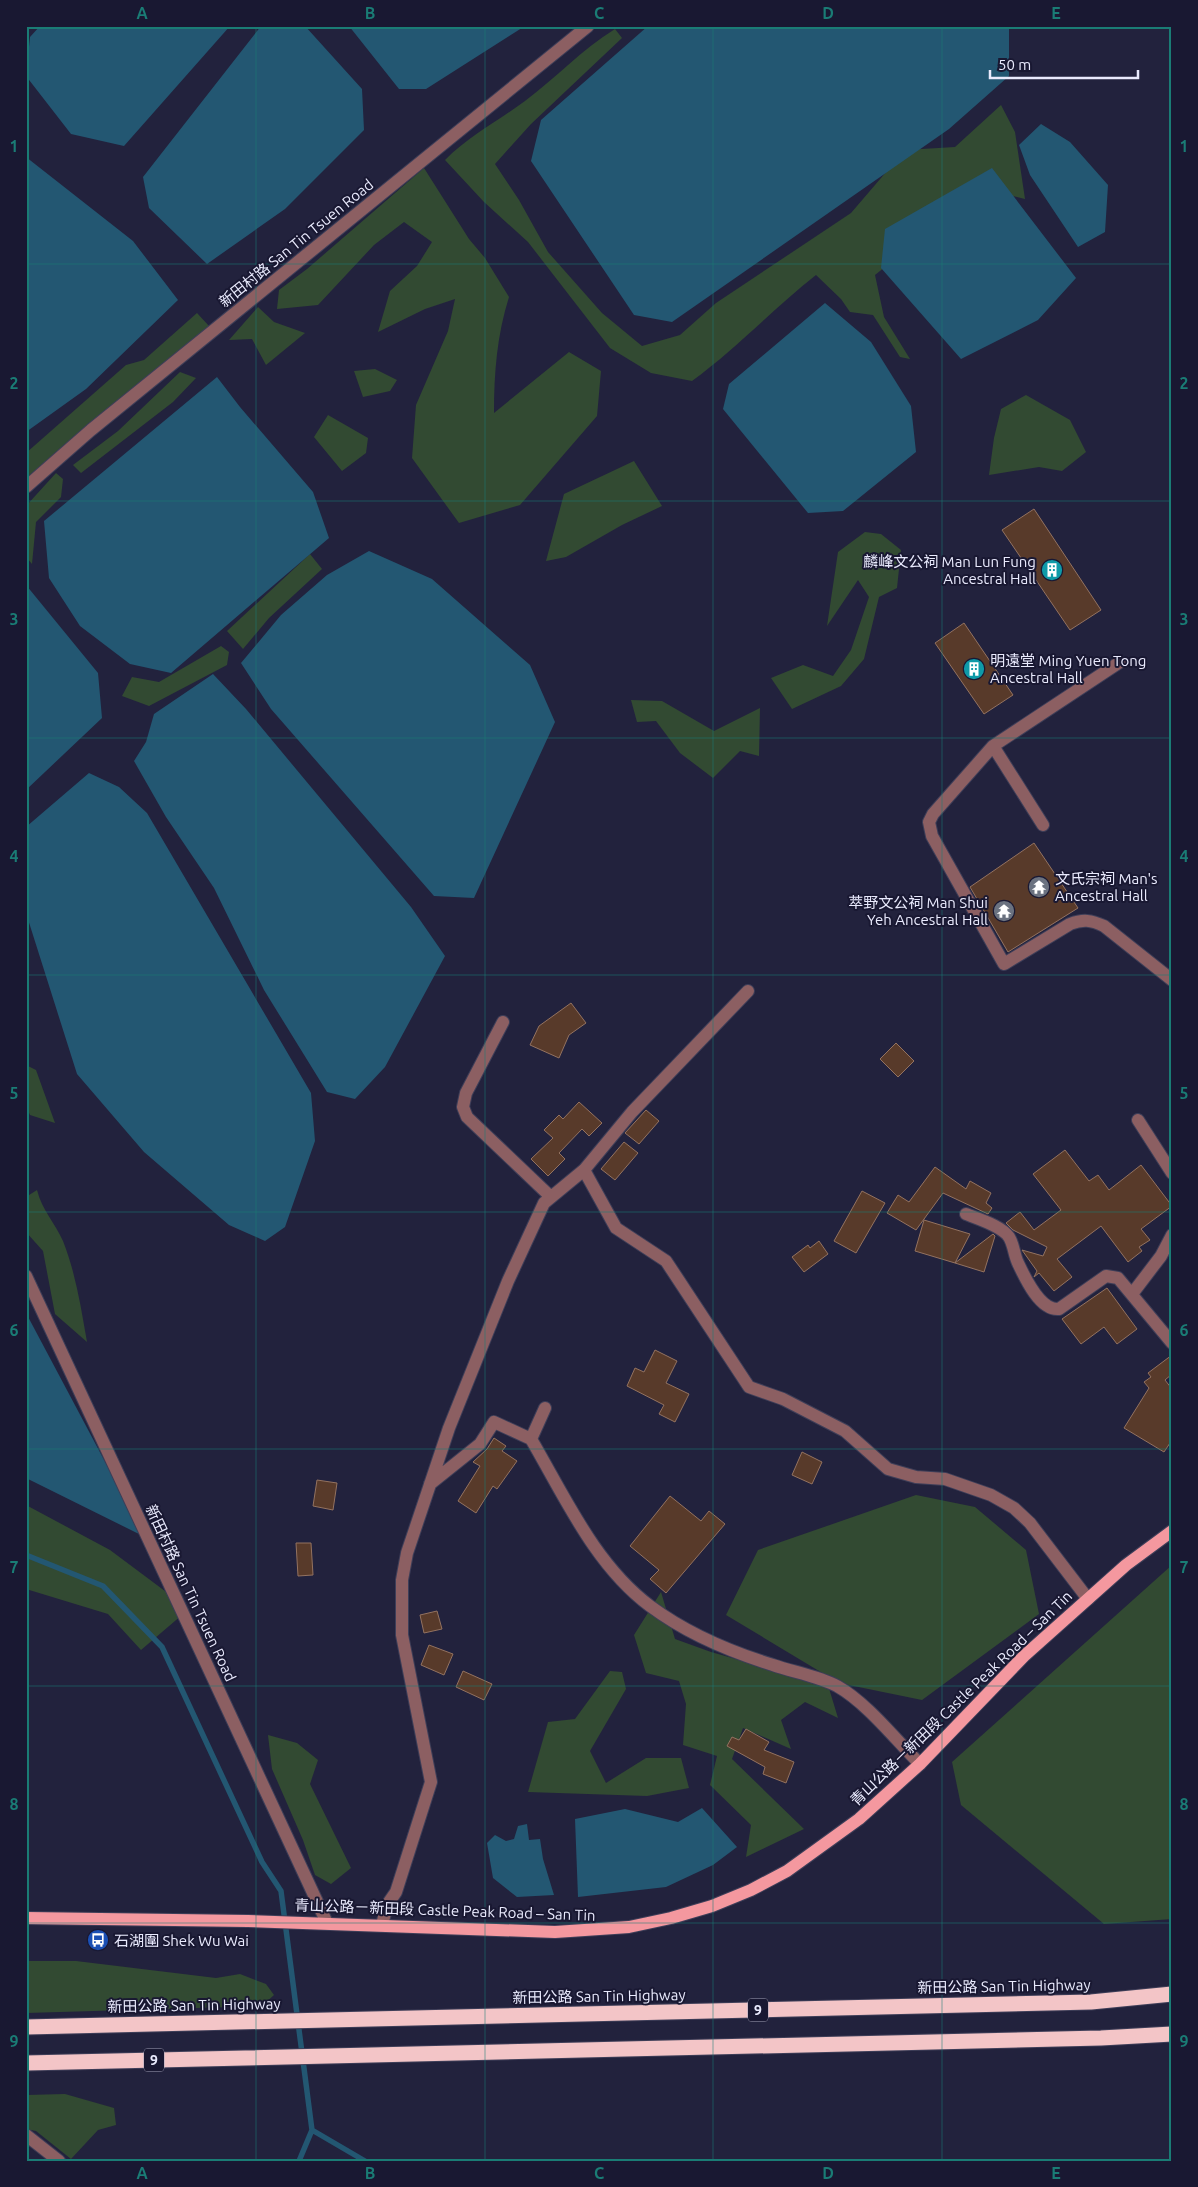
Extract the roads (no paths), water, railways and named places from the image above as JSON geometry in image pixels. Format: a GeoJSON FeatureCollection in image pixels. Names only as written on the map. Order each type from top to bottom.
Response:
{"type":"FeatureCollection","features":[{"type":"Feature","properties":{"kind":"highway","name":"新田公路 San Tin Highway"},"geometry":{"type":"LineString","coordinates":[[26,2027],[1091,2002],[1172,1994]]}},
{"type":"Feature","properties":{"kind":"highway","name":"9"},"geometry":{"type":"LineString","coordinates":[[26,2063],[1101,2038],[1172,2034]]}},
{"type":"Feature","properties":{"kind":"main road","name":"青山公路－新田段 Castle Peak Road – San Tin"},"geometry":{"type":"LineString","coordinates":[[26,1918],[248,1921],[585,1932],[636,1926],[692,1913],[751,1890],[806,1859],[859,1820],[920,1764],[998,1682],[1088,1599],[1139,1555],[1172,1531]]}},
{"type":"Feature","properties":{"kind":"street","name":"新田村路 San Tin Tsuen Road"},"geometry":{"type":"LineString","coordinates":[[26,486],[106,418],[588,26]]}},
{"type":"Feature","properties":{"kind":"street"},"geometry":{"type":"LineString","coordinates":[[1120,662],[993,746],[932,814],[929,828],[1004,964],[1070,924],[1082,919],[1104,926],[1171,979],[1172,975]]}},
{"type":"Feature","properties":{"kind":"street"},"geometry":{"type":"LineString","coordinates":[[993,746],[1042,825]]}},
{"type":"Feature","properties":{"kind":"street"},"geometry":{"type":"LineString","coordinates":[[382,1925],[387,1904],[396,1892],[431,1782],[402,1635],[400,1608],[407,1553],[449,1428],[508,1281],[544,1203],[584,1170],[632,1112],[748,991]]}},
{"type":"Feature","properties":{"kind":"street"},"geometry":{"type":"LineString","coordinates":[[503,1022],[466,1094],[463,1107],[467,1117],[551,1198]]}},
{"type":"Feature","properties":{"kind":"street"},"geometry":{"type":"LineString","coordinates":[[1138,1120],[1172,1173]]}},
{"type":"Feature","properties":{"kind":"street"},"geometry":{"type":"LineString","coordinates":[[584,1170],[616,1228],[666,1261],[749,1387],[783,1399],[845,1431],[888,1469],[916,1477],[945,1479],[991,1495],[1014,1508],[1030,1524],[1088,1599]]}},
{"type":"Feature","properties":{"kind":"street"},"geometry":{"type":"LineString","coordinates":[[966,1214],[1002,1231],[1009,1237],[1018,1263],[1040,1301],[1048,1307],[1059,1309],[1106,1276],[1118,1278],[1172,1343]]}},
{"type":"Feature","properties":{"kind":"street"},"geometry":{"type":"LineString","coordinates":[[1132,1294],[1161,1256],[1172,1235]]}},
{"type":"Feature","properties":{"kind":"street","name":"新田村路 San Tin Tsuen Road"},"geometry":{"type":"LineString","coordinates":[[26,1276],[320,1923]]}},
{"type":"Feature","properties":{"kind":"street"},"geometry":{"type":"LineString","coordinates":[[531,1438],[545,1408]]}},
{"type":"Feature","properties":{"kind":"street"},"geometry":{"type":"LineString","coordinates":[[430,1484],[480,1444],[494,1422],[531,1438],[593,1544],[615,1574],[642,1599],[679,1625],[732,1650],[838,1687],[857,1701],[920,1764]]}},
{"type":"Feature","properties":{"kind":"street"},"geometry":{"type":"LineString","coordinates":[[26,2135],[59,2161]]}},
{"type":"Feature","properties":{"kind":"water"},"geometry":{"type":"Polygon","coordinates":[[[40,26],[230,26],[124,146],[71,134],[26,76],[30,37],[40,26]]]}},
{"type":"Feature","properties":{"kind":"water"},"geometry":{"type":"Polygon","coordinates":[[[261,26],[305,26],[362,89],[364,130],[285,209],[207,264],[149,208],[143,177],[261,26]]]}},
{"type":"Feature","properties":{"kind":"water"},"geometry":{"type":"Polygon","coordinates":[[[349,26],[525,26],[426,89],[399,89],[349,26]]]}},
{"type":"Feature","properties":{"kind":"water"},"geometry":{"type":"Polygon","coordinates":[[[648,26],[1009,26],[1009,76],[949,129],[672,322],[634,315],[531,161],[541,120],[648,26]]]}},
{"type":"Feature","properties":{"kind":"water"},"geometry":{"type":"Polygon","coordinates":[[[1041,124],[1070,142],[1108,185],[1105,232],[1078,247],[1030,175],[1019,145],[1041,124]]]}},
{"type":"Feature","properties":{"kind":"water"},"geometry":{"type":"Polygon","coordinates":[[[26,157],[133,241],[178,300],[86,389],[26,432],[26,157]]]}},
{"type":"Feature","properties":{"kind":"water"},"geometry":{"type":"Polygon","coordinates":[[[992,168],[1076,278],[1038,320],[961,359],[881,268],[885,229],[992,168]]]}},
{"type":"Feature","properties":{"kind":"water"},"geometry":{"type":"Polygon","coordinates":[[[825,303],[871,342],[911,406],[916,452],[843,511],[808,513],[723,409],[729,384],[825,303]]]}},
{"type":"Feature","properties":{"kind":"water"},"geometry":{"type":"Polygon","coordinates":[[[217,377],[240,407],[313,492],[329,538],[171,673],[130,664],[80,626],[49,578],[44,521],[217,377]]]}},
{"type":"Feature","properties":{"kind":"water"},"geometry":{"type":"Polygon","coordinates":[[[369,551],[432,579],[530,665],[555,722],[474,898],[434,896],[271,709],[241,663],[281,615],[327,575],[369,551]]]}},
{"type":"Feature","properties":{"kind":"water"},"geometry":{"type":"Polygon","coordinates":[[[26,585],[98,673],[102,718],[26,790],[26,585]]]}},
{"type":"Feature","properties":{"kind":"water"},"geometry":{"type":"Polygon","coordinates":[[[213,674],[246,709],[411,907],[445,956],[385,1067],[355,1099],[327,1092],[264,990],[214,888],[166,817],[134,761],[146,742],[154,714],[213,674]]]}},
{"type":"Feature","properties":{"kind":"water"},"geometry":{"type":"Polygon","coordinates":[[[89,773],[119,787],[147,813],[311,1093],[315,1141],[285,1227],[265,1241],[229,1225],[144,1152],[77,1074],[26,913],[26,827],[89,773]]]}},
{"type":"Feature","properties":{"kind":"water"},"geometry":{"type":"Polygon","coordinates":[[[26,1313],[145,1537],[26,1478],[26,1313]]]}},
{"type":"Feature","properties":{"kind":"water"},"geometry":{"type":"Polygon","coordinates":[[[702,1808],[737,1847],[713,1865],[666,1887],[578,1897],[575,1819],[625,1809],[678,1822],[702,1808]]]}},
{"type":"Feature","properties":{"kind":"water"},"geometry":{"type":"Polygon","coordinates":[[[527,1824],[529,1840],[540,1839],[543,1859],[554,1895],[517,1897],[493,1878],[487,1843],[495,1835],[506,1841],[514,1839],[518,1826],[527,1824]]]}},
{"type":"Feature","properties":{"kind":"waterway"},"geometry":{"type":"LineString","coordinates":[[26,1555],[103,1586],[162,1647],[262,1862],[281,1891],[312,2130],[365,2161]]}},
{"type":"Feature","properties":{"kind":"waterway"},"geometry":{"type":"LineString","coordinates":[[299,2161],[312,2130]]}},
{"type":"Feature","properties":{"kind":"place","name":"麟峰文公祠 Man Lun Fung Ancestral Hall"},"geometry":{"type":"Point","coordinates":[1052,570]}},
{"type":"Feature","properties":{"kind":"place","name":"明遠堂 Ming Yuen Tong Ancestral Hall"},"geometry":{"type":"Point","coordinates":[974,669]}},
{"type":"Feature","properties":{"kind":"place","name":"文氏宗祠 Man's Ancestral Hall"},"geometry":{"type":"Point","coordinates":[1039,887]}},
{"type":"Feature","properties":{"kind":"place","name":"萃野文公祠 Man Shui Yeh Ancestral Hall"},"geometry":{"type":"Point","coordinates":[1004,911]}},
{"type":"Feature","properties":{"kind":"place","name":"石湖圍 Shek Wu Wai"},"geometry":{"type":"Point","coordinates":[98,1940]}}]}
